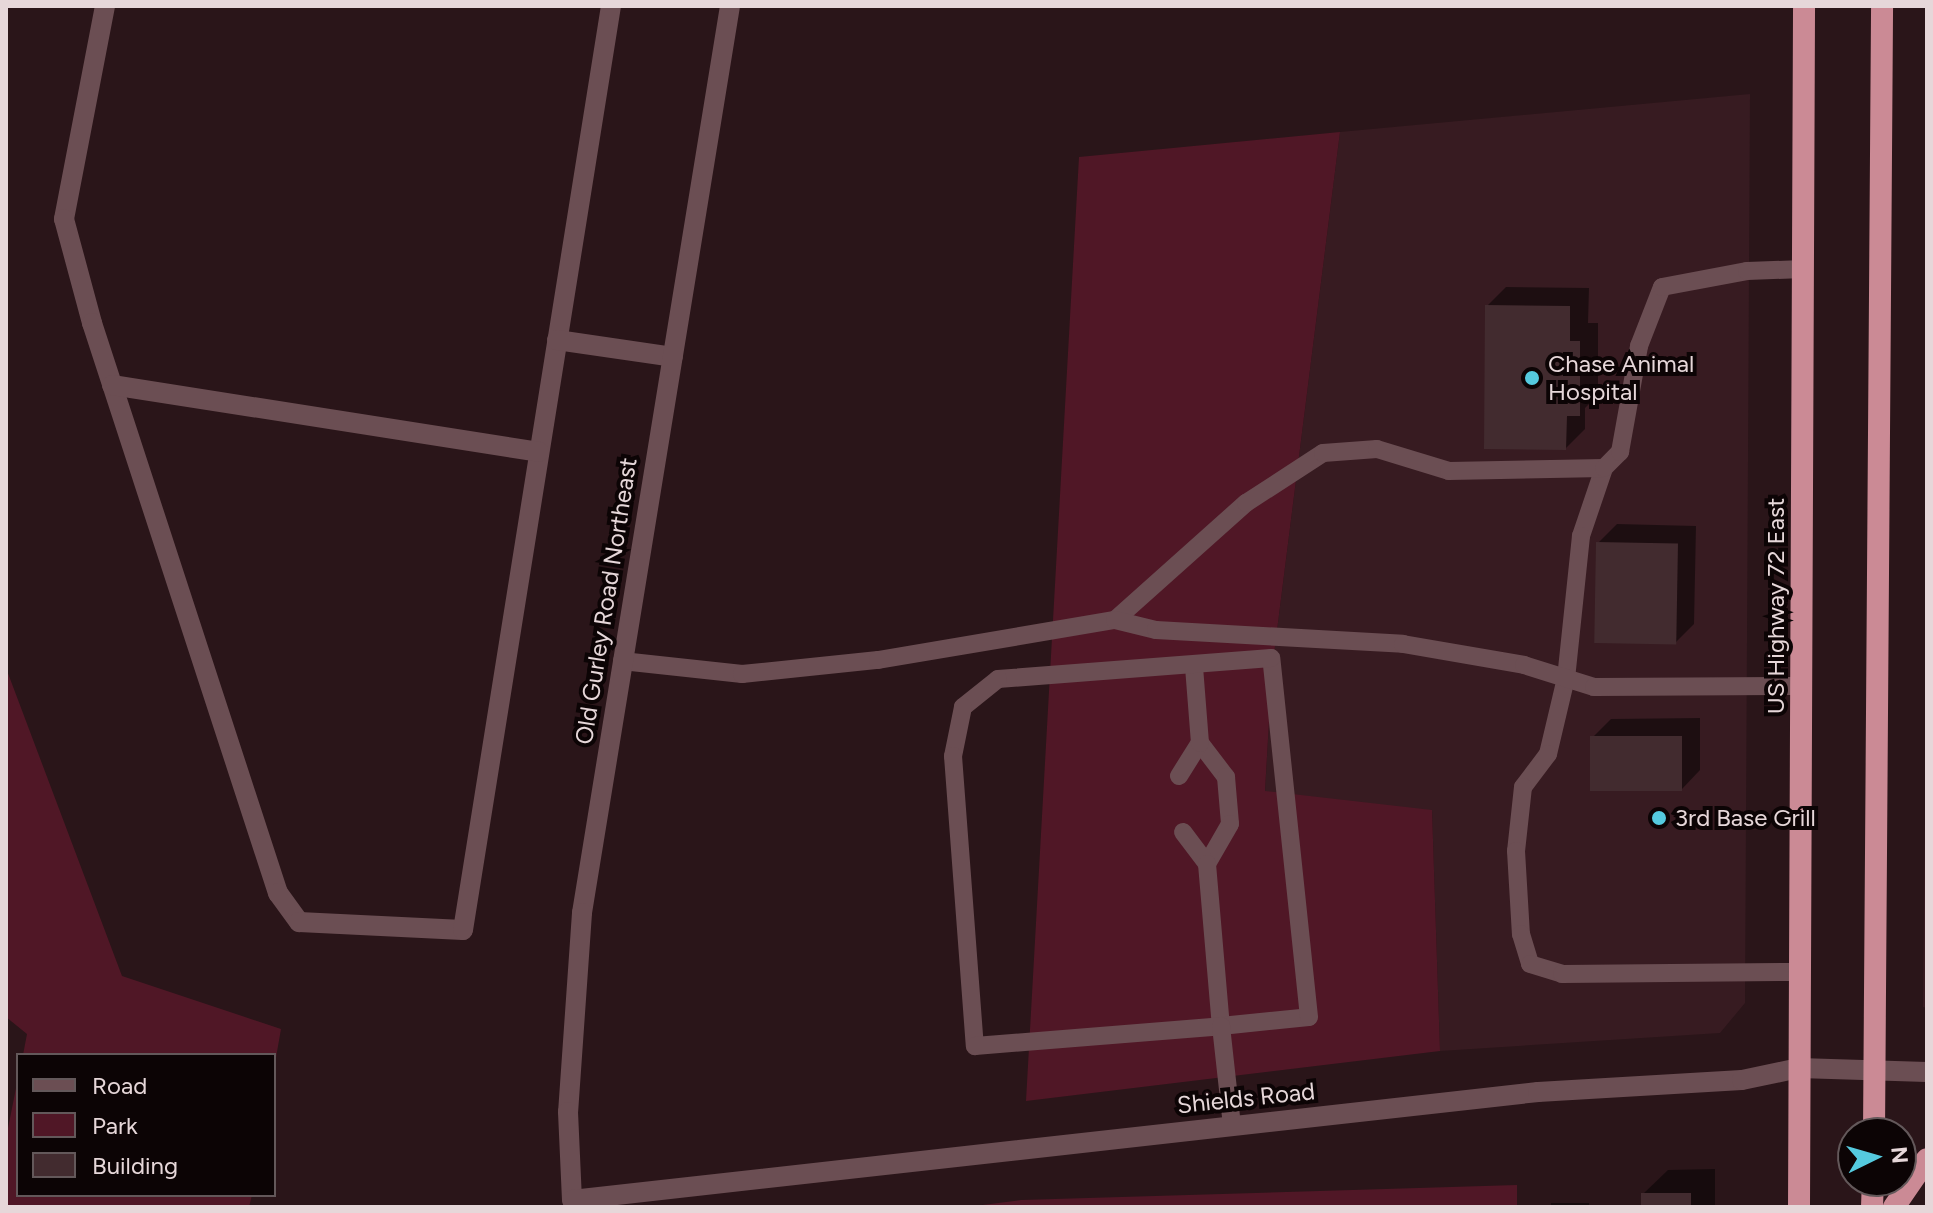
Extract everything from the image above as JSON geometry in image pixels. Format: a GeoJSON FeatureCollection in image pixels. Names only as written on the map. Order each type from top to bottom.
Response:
{"type":"FeatureCollection","features":[{"type":"Feature","properties":{"kind":"highway","name":"US Highway 72 East"},"geometry":{"type":"LineString","coordinates":[[1799,1207],[1804,6]]}},
{"type":"Feature","properties":{"kind":"highway"},"geometry":{"type":"LineString","coordinates":[[1875,1117],[1882,6]]}},
{"type":"Feature","properties":{"kind":"highway"},"geometry":{"type":"LineString","coordinates":[[1894,1207],[1927,1159]]}},
{"type":"Feature","properties":{"kind":"street"},"geometry":{"type":"LineString","coordinates":[[105,6],[64,219],[112,385],[278,893],[299,922],[463,930],[611,6]]}},
{"type":"Feature","properties":{"kind":"street","name":"Old Gurley Road Northeast"},"geometry":{"type":"LineString","coordinates":[[572,1203],[568,1112],[582,913],[730,6]]}},
{"type":"Feature","properties":{"kind":"street"},"geometry":{"type":"LineString","coordinates":[[557,340],[673,357]]}},
{"type":"Feature","properties":{"kind":"street"},"geometry":{"type":"LineString","coordinates":[[112,385],[539,452]]}},
{"type":"Feature","properties":{"kind":"street","name":"Shields Road"},"geometry":{"type":"LineString","coordinates":[[572,1203],[1538,1092],[1742,1080],[1799,1068],[1877,1068],[1927,1072]]}},
{"type":"Feature","properties":{"kind":"lane"},"geometry":{"type":"LineString","coordinates":[[1800,972],[1562,974],[1530,964],[1521,934],[1516,851],[1523,787],[1548,754],[1566,678],[1581,536],[1604,468],[1620,452],[1639,346],[1662,287],[1747,271],[1803,269]]}},
{"type":"Feature","properties":{"kind":"lane"},"geometry":{"type":"LineString","coordinates":[[1115,620],[1246,503],[1323,453],[1377,449],[1449,471],[1604,468]]}},
{"type":"Feature","properties":{"kind":"lane"},"geometry":{"type":"LineString","coordinates":[[622,661],[742,674],[878,660],[1115,620],[1156,630],[1403,644],[1524,665],[1594,687],[1662,690],[1802,686]]}},
{"type":"Feature","properties":{"kind":"lane"},"geometry":{"type":"LineString","coordinates":[[1271,658],[1309,1017],[1221,1026],[975,1046],[953,756],[963,707],[998,679],[1194,667],[1271,658]]}},
{"type":"Feature","properties":{"kind":"lane"},"geometry":{"type":"LineString","coordinates":[[1194,667],[1200,743],[1226,777],[1230,824],[1207,864]]}},
{"type":"Feature","properties":{"kind":"lane"},"geometry":{"type":"LineString","coordinates":[[1179,776],[1200,743]]}},
{"type":"Feature","properties":{"kind":"lane"},"geometry":{"type":"LineString","coordinates":[[1183,832],[1207,864],[1232,1125]]}},
{"type":"Feature","properties":{"kind":"shaded area"},"geometry":{"type":"Polygon","coordinates":[[[1750,94],[1745,1003],[1720,1033],[1440,1051],[1432,811],[1265,792],[1272,670],[1340,132],[1750,94]]]}},
{"type":"Feature","properties":{"kind":"shaded area"},"geometry":{"type":"Polygon","coordinates":[[[1927,628],[1927,1008],[1923,1007],[1927,628]]]}},
{"type":"Feature","properties":{"kind":"green space"},"geometry":{"type":"Polygon","coordinates":[[[1340,132],[1272,670],[1265,791],[1432,810],[1440,1051],[1026,1101],[1079,157],[1340,132]]]}},
{"type":"Feature","properties":{"kind":"green space"},"geometry":{"type":"Polygon","coordinates":[[[6,668],[122,976],[281,1029],[276,1058],[276,1053],[23,1053],[27,1034],[6,1017],[6,668]]]}},
{"type":"Feature","properties":{"kind":"green space"},"geometry":{"type":"Polygon","coordinates":[[[16,1088],[16,1197],[252,1197],[249,1207],[6,1207],[6,1138],[16,1088]]]}},
{"type":"Feature","properties":{"kind":"green space"},"geometry":{"type":"Polygon","coordinates":[[[1517,1185],[1517,1207],[967,1207],[1021,1200],[1517,1185]]]}},
{"type":"Feature","properties":{"kind":"building","name":"Chase Animal Hospital"},"geometry":{"type":"Polygon","coordinates":[[[1485,305],[1570,306],[1570,341],[1580,341],[1580,416],[1567,416],[1566,450],[1484,449],[1485,305]]]}},
{"type":"Feature","properties":{"kind":"building"},"geometry":{"type":"Polygon","coordinates":[[[1596,542],[1678,543],[1676,644],[1594,643],[1596,542]]]}},
{"type":"Feature","properties":{"kind":"building"},"geometry":{"type":"Polygon","coordinates":[[[1590,736],[1682,736],[1682,791],[1590,791],[1590,736]]]}},
{"type":"Feature","properties":{"kind":"building"},"geometry":{"type":"Polygon","coordinates":[[[1641,1193],[1691,1193],[1691,1207],[1641,1207],[1641,1193]]]}},
{"type":"Feature","properties":{"kind":"place","name":"Chase Animal Hospital"},"geometry":{"type":"Point","coordinates":[1532,378]}},
{"type":"Feature","properties":{"kind":"place","name":"3rd Base Grill"},"geometry":{"type":"Point","coordinates":[1659,818]}}]}
